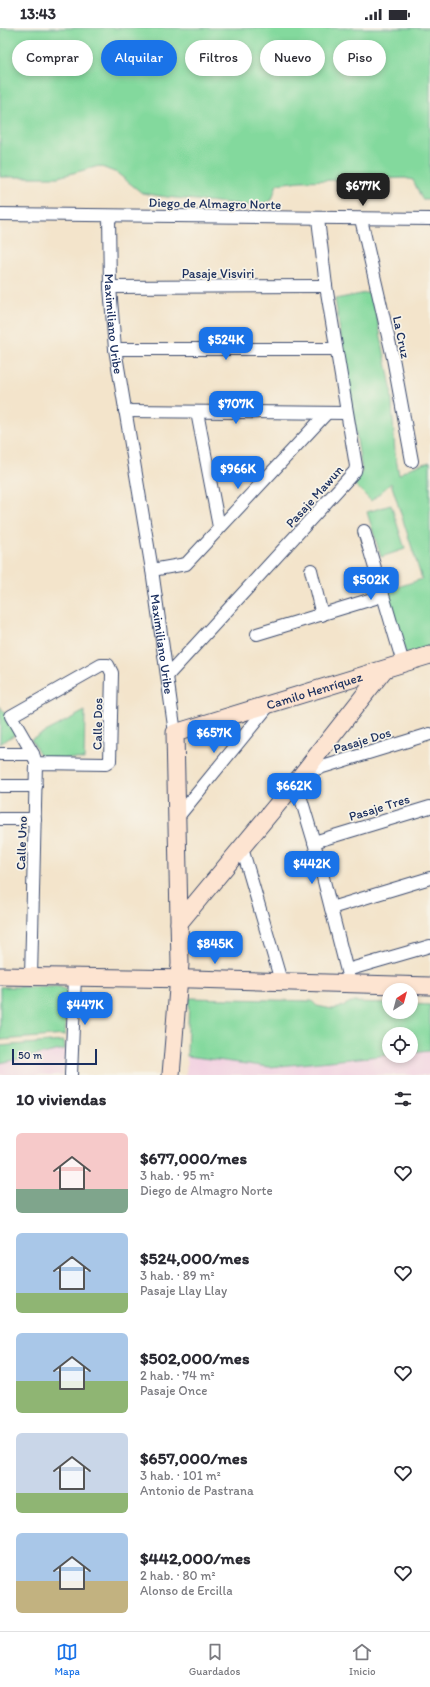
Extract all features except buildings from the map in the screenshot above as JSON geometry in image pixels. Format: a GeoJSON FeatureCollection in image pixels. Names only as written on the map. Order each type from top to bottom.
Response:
{"type":"FeatureCollection","features":[{"type":"Feature","properties":{"kind":"street","name":"Diego de Almagro Norte"},"geometry":{"type":"LineString","coordinates":[[0,214],[430,219]]}},
{"type":"Feature","properties":{"kind":"street","name":"Maximiliano Uribe"},"geometry":{"type":"LineString","coordinates":[[110,216],[110,287],[115,349],[152,570],[175,733],[180,978],[171,1075]]}},
{"type":"Feature","properties":{"kind":"street","name":"Pasaje Mawun"},"geometry":{"type":"LineString","coordinates":[[168,675],[353,475],[356,466],[326,286],[318,218]]}},
{"type":"Feature","properties":{"kind":"street","name":"La Cruz"},"geometry":{"type":"LineString","coordinates":[[361,219],[392,358],[412,462]]}},
{"type":"Feature","properties":{"kind":"street","name":"Pasaje Visviri"},"geometry":{"type":"LineString","coordinates":[[110,287],[326,286]]}},
{"type":"Feature","properties":{"kind":"street"},"geometry":{"type":"LineString","coordinates":[[115,349],[336,349]]}},
{"type":"Feature","properties":{"kind":"street"},"geometry":{"type":"LineString","coordinates":[[125,411],[346,413]]}},
{"type":"Feature","properties":{"kind":"street"},"geometry":{"type":"LineString","coordinates":[[196,412],[219,527]]}},
{"type":"Feature","properties":{"kind":"street"},"geometry":{"type":"LineString","coordinates":[[152,570],[186,564],[326,414]]}},
{"type":"Feature","properties":{"kind":"street"},"geometry":{"type":"LineString","coordinates":[[364,531],[403,663]]}},
{"type":"Feature","properties":{"kind":"street"},"geometry":{"type":"LineString","coordinates":[[311,570],[322,615]]}},
{"type":"Feature","properties":{"kind":"street"},"geometry":{"type":"LineString","coordinates":[[257,634],[382,596]]}},
{"type":"Feature","properties":{"kind":"street","name":"Camilo Henríquez"},"geometry":{"type":"LineString","coordinates":[[175,733],[430,655]]}},
{"type":"Feature","properties":{"kind":"street","name":"Calle Dos"},"geometry":{"type":"LineString","coordinates":[[105,664],[110,666],[112,673],[110,761],[106,764],[35,759],[11,716],[105,664]]}},
{"type":"Feature","properties":{"kind":"street"},"geometry":{"type":"LineString","coordinates":[[179,923],[299,778],[384,670]]}},
{"type":"Feature","properties":{"kind":"street"},"geometry":{"type":"LineString","coordinates":[[177,818],[270,704]]}},
{"type":"Feature","properties":{"kind":"street","name":"Pasaje Dos"},"geometry":{"type":"LineString","coordinates":[[299,778],[430,734]]}},
{"type":"Feature","properties":{"kind":"street"},"geometry":{"type":"LineString","coordinates":[[0,754],[35,759]]}},
{"type":"Feature","properties":{"kind":"street","name":"Calle Uno"},"geometry":{"type":"LineString","coordinates":[[31,977],[36,786],[35,759]]}},
{"type":"Feature","properties":{"kind":"street"},"geometry":{"type":"LineString","coordinates":[[299,778],[348,976]]}},
{"type":"Feature","properties":{"kind":"street"},"geometry":{"type":"LineString","coordinates":[[0,786],[36,786]]}},
{"type":"Feature","properties":{"kind":"street","name":"Pasaje Tres"},"geometry":{"type":"LineString","coordinates":[[314,842],[430,806]]}},
{"type":"Feature","properties":{"kind":"street"},"geometry":{"type":"LineString","coordinates":[[0,819],[35,819]]}},
{"type":"Feature","properties":{"kind":"street"},"geometry":{"type":"LineString","coordinates":[[242,848],[281,981]]}},
{"type":"Feature","properties":{"kind":"street"},"geometry":{"type":"LineString","coordinates":[[331,908],[430,878]]}},
{"type":"Feature","properties":{"kind":"street"},"geometry":{"type":"LineString","coordinates":[[348,976],[430,946]]}},
{"type":"Feature","properties":{"kind":"street"},"geometry":{"type":"LineString","coordinates":[[0,976],[180,978],[281,981],[348,976],[430,986]]}},
{"type":"Feature","properties":{"kind":"street"},"geometry":{"type":"LineString","coordinates":[[71,1075],[75,977]]}},
{"type":"Feature","properties":{"kind":"shaded area"},"geometry":{"type":"Polygon","coordinates":[[[65,1049],[63,1075],[0,1075],[0,1063],[65,1049]]]}},
{"type":"Feature","properties":{"kind":"shaded area"},"geometry":{"type":"Polygon","coordinates":[[[430,1051],[430,1075],[186,1075],[187,1056],[270,1067],[382,1056],[382,1063],[418,1063],[418,1052],[430,1051]]]}},
{"type":"Feature","properties":{"kind":"green space"},"geometry":{"type":"Polygon","coordinates":[[[0,28],[430,28],[430,199],[422,199],[413,180],[405,178],[300,181],[277,184],[272,200],[256,206],[166,197],[142,193],[117,173],[99,166],[58,177],[0,177],[0,28]]]}},
{"type":"Feature","properties":{"kind":"green space"},"geometry":{"type":"Polygon","coordinates":[[[372,292],[391,387],[395,453],[399,475],[410,468],[430,462],[430,648],[406,655],[386,591],[422,579],[391,483],[371,501],[352,482],[362,472],[335,299],[372,292]]]}},
{"type":"Feature","properties":{"kind":"green space"},"geometry":{"type":"Polygon","coordinates":[[[391,505],[405,549],[381,557],[367,512],[391,505]]]}},
{"type":"Feature","properties":{"kind":"green space"},"geometry":{"type":"Polygon","coordinates":[[[0,706],[17,733],[0,744],[0,706]]]}},
{"type":"Feature","properties":{"kind":"green space"},"geometry":{"type":"Polygon","coordinates":[[[85,711],[84,759],[46,758],[39,753],[31,739],[85,711]]]}},
{"type":"Feature","properties":{"kind":"green space"},"geometry":{"type":"Polygon","coordinates":[[[0,987],[60,987],[66,990],[68,995],[65,1035],[0,1040],[0,987]]]}},
{"type":"Feature","properties":{"kind":"green space"},"geometry":{"type":"Polygon","coordinates":[[[189,998],[312,1001],[317,1006],[332,1009],[339,1008],[351,1002],[382,1003],[382,1019],[418,1019],[418,1004],[430,1005],[430,1051],[418,1052],[418,1027],[382,1027],[382,1056],[270,1067],[187,1056],[189,998]]]}},
{"type":"Feature","properties":{"kind":"green space"},"geometry":{"type":"Polygon","coordinates":[[[64,1041],[65,1049],[0,1063],[0,1046],[64,1041]]]}}]}
